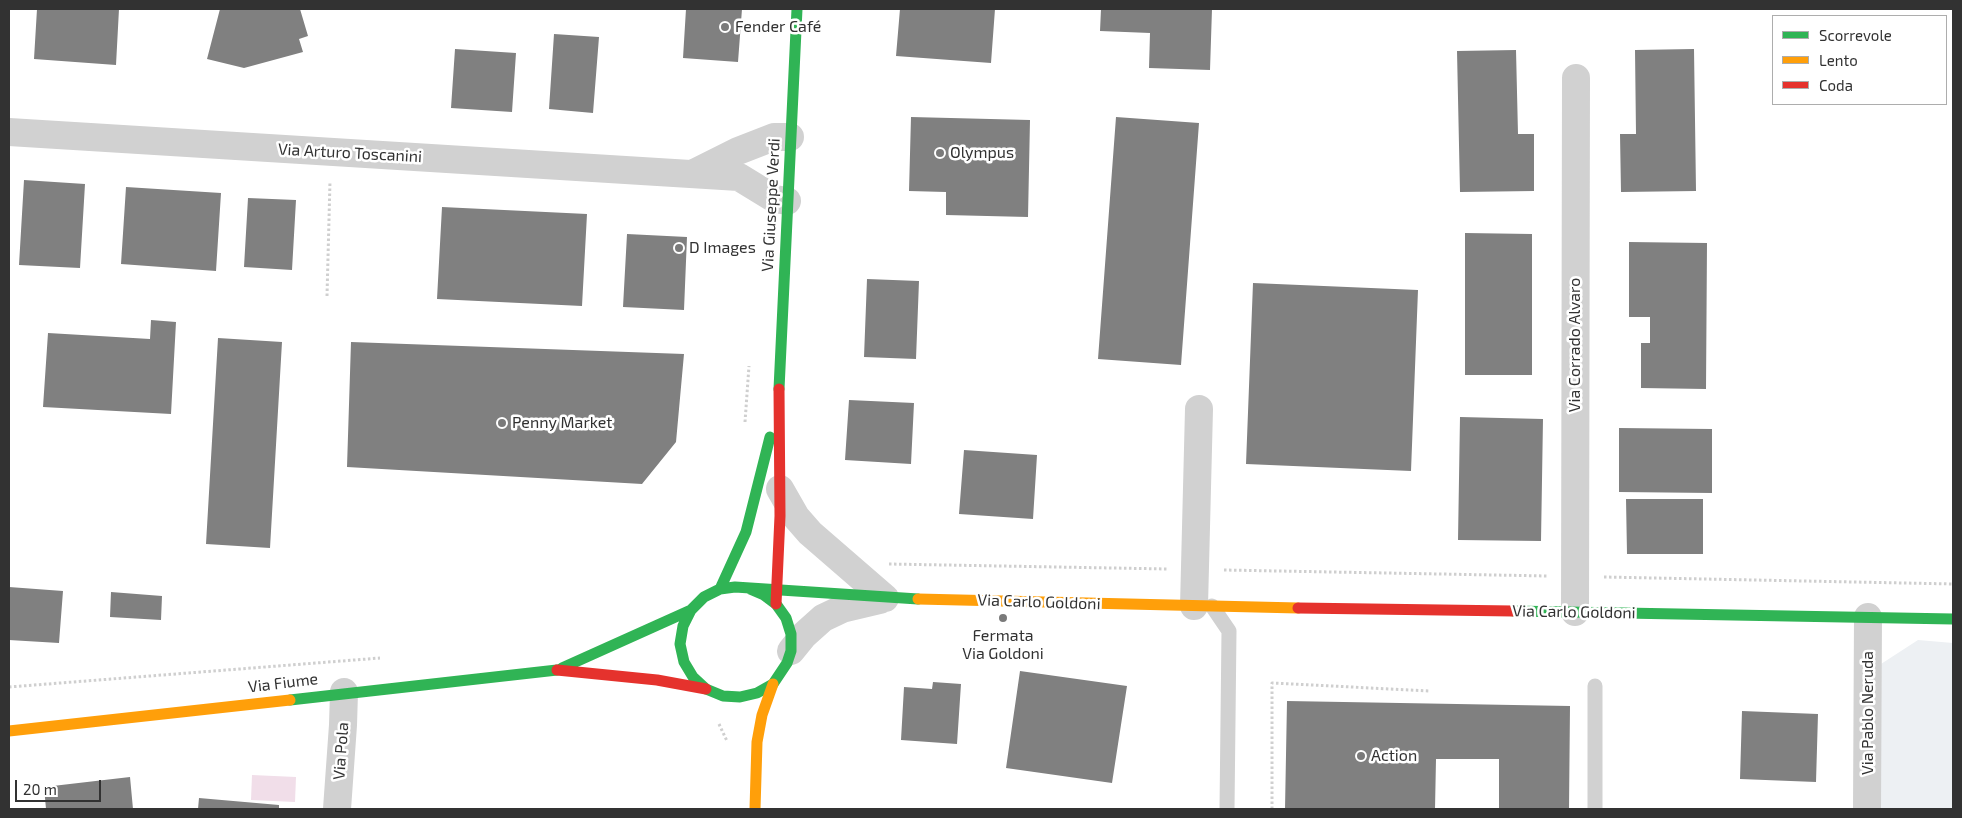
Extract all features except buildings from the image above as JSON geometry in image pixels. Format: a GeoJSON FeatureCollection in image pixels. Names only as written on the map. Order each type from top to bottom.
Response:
{"type":"FeatureCollection","features":[{"type":"Feature","properties":{"kind":"street","name":"Via Giuseppe Verdi"},"geometry":{"type":"LineString","coordinates":[[776,604],[780,489],[778,402],[797,9]]}},
{"type":"Feature","properties":{"kind":"street","name":"Via Corrado Alvaro"},"geometry":{"type":"LineString","coordinates":[[1575,612],[1576,78]]}},
{"type":"Feature","properties":{"kind":"street","name":"Via Arturo Toscanini"},"geometry":{"type":"LineString","coordinates":[[9,132],[740,177],[775,199],[787,200]]}},
{"type":"Feature","properties":{"kind":"street"},"geometry":{"type":"LineString","coordinates":[[692,174],[738,151],[774,137],[790,137]]}},
{"type":"Feature","properties":{"kind":"street","name":"Via Giuseppe Verdi"},"geometry":{"type":"LineString","coordinates":[[720,589],[746,532],[778,402]]}},
{"type":"Feature","properties":{"kind":"street"},"geometry":{"type":"LineString","coordinates":[[1199,409],[1195,569],[1203,606]]}},
{"type":"Feature","properties":{"kind":"street"},"geometry":{"type":"LineString","coordinates":[[780,489],[796,517],[810,533],[885,598]]}},
{"type":"Feature","properties":{"kind":"street"},"geometry":{"type":"LineString","coordinates":[[720,589],[735,587],[750,589],[764,595],[776,604],[786,618],[791,634],[791,651],[787,663],[773,684],[762,715],[755,765],[755,809]]}},
{"type":"Feature","properties":{"kind":"street","name":"Via Fiume"},"geometry":{"type":"LineString","coordinates":[[706,689],[693,677],[684,662],[680,644],[683,626],[691,610],[704,597],[720,589]]}},
{"type":"Feature","properties":{"kind":"street","name":"Via Carlo Goldoni"},"geometry":{"type":"LineString","coordinates":[[750,589],[885,598],[1203,606],[1953,619]]}},
{"type":"Feature","properties":{"kind":"street","name":"Via Carlo Goldoni"},"geometry":{"type":"LineString","coordinates":[[791,651],[814,626],[832,613],[885,598]]}},
{"type":"Feature","properties":{"kind":"street","name":"Via Fiume"},"geometry":{"type":"LineString","coordinates":[[562,668],[691,610]]}},
{"type":"Feature","properties":{"kind":"street","name":"Via Pablo Neruda"},"geometry":{"type":"LineString","coordinates":[[1867,809],[1868,617]]}},
{"type":"Feature","properties":{"kind":"street","name":"Via Fiume"},"geometry":{"type":"LineString","coordinates":[[9,731],[562,668],[657,680],[706,689],[722,696],[740,698],[757,693],[773,684]]}},
{"type":"Feature","properties":{"kind":"street","name":"Via Pola"},"geometry":{"type":"LineString","coordinates":[[337,809],[344,692]]}},
{"type":"Feature","properties":{"kind":"lane"},"geometry":{"type":"LineString","coordinates":[[1203,606],[1229,631],[1228,809]]}},
{"type":"Feature","properties":{"kind":"lane"},"geometry":{"type":"LineString","coordinates":[[1595,686],[1595,809]]}},
{"type":"Feature","properties":{"kind":"path"},"geometry":{"type":"LineString","coordinates":[[326,296],[330,177]]}},
{"type":"Feature","properties":{"kind":"path"},"geometry":{"type":"LineString","coordinates":[[744,428],[749,357]]}},
{"type":"Feature","properties":{"kind":"path"},"geometry":{"type":"LineString","coordinates":[[886,564],[1953,584]]}},
{"type":"Feature","properties":{"kind":"path"},"geometry":{"type":"LineString","coordinates":[[9,687],[383,658]]}},
{"type":"Feature","properties":{"kind":"path"},"geometry":{"type":"LineString","coordinates":[[1272,809],[1272,684],[1430,691]]}},
{"type":"Feature","properties":{"kind":"shaded area"},"geometry":{"type":"Polygon","coordinates":[[[1918,640],[1953,643],[1953,809],[1880,809],[1881,664],[1918,640]]]}},
{"type":"Feature","properties":{"kind":"shaded area"},"geometry":{"type":"Polygon","coordinates":[[[252,775],[296,777],[295,802],[251,800],[252,775]]]}},
{"type":"Feature","properties":{"kind":"traffic: fast"},"geometry":{"type":"LineString","coordinates":[[779,389],[797,9]]}},
{"type":"Feature","properties":{"kind":"traffic: fast"},"geometry":{"type":"LineString","coordinates":[[720,589],[746,532],[770,437]]}},
{"type":"Feature","properties":{"kind":"traffic: fast"},"geometry":{"type":"LineString","coordinates":[[750,589],[764,595],[776,604],[786,618],[791,634],[791,651],[787,663],[773,684],[757,693],[740,697],[723,696],[706,689],[693,677],[684,662],[680,644],[683,626],[691,610],[704,597],[720,589],[735,587],[918,599]]}},
{"type":"Feature","properties":{"kind":"traffic: fast"},"geometry":{"type":"LineString","coordinates":[[562,668],[691,610]]}},
{"type":"Feature","properties":{"kind":"traffic: fast"},"geometry":{"type":"LineString","coordinates":[[1513,611],[1953,619]]}},
{"type":"Feature","properties":{"kind":"traffic: fast"},"geometry":{"type":"LineString","coordinates":[[290,700],[557,670]]}},
{"type":"Feature","properties":{"kind":"traffic: slow"},"geometry":{"type":"LineString","coordinates":[[918,599],[1298,608]]}},
{"type":"Feature","properties":{"kind":"traffic: slow"},"geometry":{"type":"LineString","coordinates":[[755,809],[757,742],[762,715],[773,684]]}},
{"type":"Feature","properties":{"kind":"traffic: slow"},"geometry":{"type":"LineString","coordinates":[[9,731],[290,700]]}},
{"type":"Feature","properties":{"kind":"traffic: jam"},"geometry":{"type":"LineString","coordinates":[[776,604],[780,516],[779,389]]}},
{"type":"Feature","properties":{"kind":"traffic: jam"},"geometry":{"type":"LineString","coordinates":[[1298,608],[1513,611]]}},
{"type":"Feature","properties":{"kind":"traffic: jam"},"geometry":{"type":"LineString","coordinates":[[557,670],[657,680],[706,689]]}},
{"type":"Feature","properties":{"kind":"place","name":"Fender Café"},"geometry":{"type":"Point","coordinates":[725,27]}},
{"type":"Feature","properties":{"kind":"place","name":"Olympus"},"geometry":{"type":"Point","coordinates":[940,153]}},
{"type":"Feature","properties":{"kind":"place","name":"D Images"},"geometry":{"type":"Point","coordinates":[679,248]}},
{"type":"Feature","properties":{"kind":"place","name":"Penny Market"},"geometry":{"type":"Point","coordinates":[502,423]}},
{"type":"Feature","properties":{"kind":"place","name":"Fermata Via Goldoni"},"geometry":{"type":"Point","coordinates":[1003,618]}},
{"type":"Feature","properties":{"kind":"place","name":"Action"},"geometry":{"type":"Point","coordinates":[1361,756]}}]}
